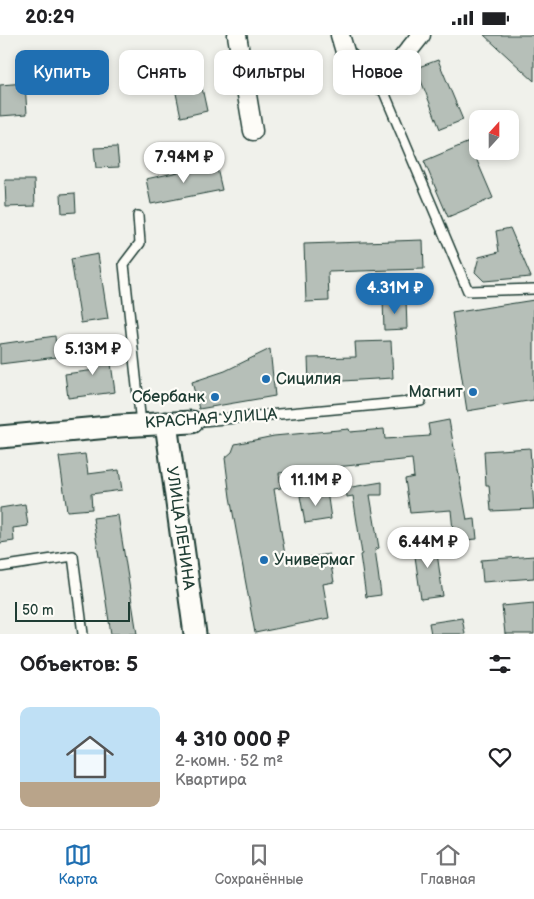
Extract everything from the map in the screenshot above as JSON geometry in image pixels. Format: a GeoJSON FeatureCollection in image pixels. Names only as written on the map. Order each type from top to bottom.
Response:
{"type":"FeatureCollection","features":[{"type":"Feature","properties":{"kind":"street"},"geometry":{"type":"LineString","coordinates":[[237,35],[253,131]]}},
{"type":"Feature","properties":{"kind":"street"},"geometry":{"type":"LineString","coordinates":[[340,35],[344,50]]}},
{"type":"Feature","properties":{"kind":"street"},"geometry":{"type":"LineString","coordinates":[[409,50],[421,35]]}},
{"type":"Feature","properties":{"kind":"street","name":"КРАСНАЯ УЛИЦА"},"geometry":{"type":"LineString","coordinates":[[0,437],[192,421]]}},
{"type":"Feature","properties":{"kind":"street","name":"УЛИЦА ЛЕНИНА"},"geometry":{"type":"LineString","coordinates":[[153,423],[182,634]]}},
{"type":"Feature","properties":{"kind":"street","name":"УЛИЦА ЛЕНИНА"},"geometry":{"type":"LineString","coordinates":[[153,423],[195,634]]}},
{"type":"Feature","properties":{"kind":"lane"},"geometry":{"type":"LineString","coordinates":[[385,95],[468,291],[534,289]]}},
{"type":"Feature","properties":{"kind":"lane"},"geometry":{"type":"LineString","coordinates":[[138,216],[140,243],[124,264],[153,423]]}},
{"type":"Feature","properties":{"kind":"lane","name":"КРАСНАЯ УЛИЦА"},"geometry":{"type":"LineString","coordinates":[[192,421],[421,401]]}},
{"type":"Feature","properties":{"kind":"lane"},"geometry":{"type":"LineString","coordinates":[[0,567],[73,556],[83,634]]}},
{"type":"Feature","properties":{"kind":"building"},"geometry":{"type":"Polygon","coordinates":[[[484,35],[534,35],[534,81],[484,35]]]}},
{"type":"Feature","properties":{"kind":"building"},"geometry":{"type":"Polygon","coordinates":[[[438,60],[463,120],[440,129],[421,81],[421,66],[438,60]]]}},
{"type":"Feature","properties":{"kind":"building"},"geometry":{"type":"Polygon","coordinates":[[[15,84],[15,95],[26,95],[27,114],[0,116],[0,85],[15,84]]]}},
{"type":"Feature","properties":{"kind":"building"},"geometry":{"type":"Polygon","coordinates":[[[176,95],[204,95],[207,111],[181,117],[176,95]]]}},
{"type":"Feature","properties":{"kind":"building"},"geometry":{"type":"Polygon","coordinates":[[[469,142],[469,160],[477,160],[493,198],[448,217],[424,161],[469,142]]]}},
{"type":"Feature","properties":{"kind":"building"},"geometry":{"type":"Polygon","coordinates":[[[117,147],[119,167],[96,168],[94,148],[117,147]]]}},
{"type":"Feature","properties":{"kind":"building"},"geometry":{"type":"Polygon","coordinates":[[[216,164],[222,190],[151,204],[146,179],[216,164]]]}},
{"type":"Feature","properties":{"kind":"building"},"geometry":{"type":"Polygon","coordinates":[[[5,180],[34,180],[35,206],[6,207],[5,180]]]}},
{"type":"Feature","properties":{"kind":"building"},"geometry":{"type":"Polygon","coordinates":[[[75,193],[76,212],[62,213],[61,194],[75,193]]]}},
{"type":"Feature","properties":{"kind":"building"},"geometry":{"type":"Polygon","coordinates":[[[510,228],[531,277],[484,281],[475,272],[479,257],[499,252],[496,231],[510,228]]]}},
{"type":"Feature","properties":{"kind":"building"},"geometry":{"type":"Polygon","coordinates":[[[423,240],[424,269],[328,272],[329,301],[306,302],[304,244],[423,240]]]}},
{"type":"Feature","properties":{"kind":"building"},"geometry":{"type":"Polygon","coordinates":[[[98,254],[108,319],[81,323],[71,259],[98,254]]]}},
{"type":"Feature","properties":{"kind":"building"},"geometry":{"type":"Polygon","coordinates":[[[406,299],[407,329],[384,330],[383,300],[406,299]]]}},
{"type":"Feature","properties":{"kind":"building"},"geometry":{"type":"Polygon","coordinates":[[[534,300],[534,400],[467,411],[452,313],[534,300]]]}},
{"type":"Feature","properties":{"kind":"building"},"geometry":{"type":"Polygon","coordinates":[[[55,336],[57,357],[0,364],[0,344],[55,336]]]}},
{"type":"Feature","properties":{"kind":"building"},"geometry":{"type":"Polygon","coordinates":[[[391,341],[393,378],[309,383],[308,358],[356,357],[355,342],[391,341]]]}},
{"type":"Feature","properties":{"kind":"building"},"geometry":{"type":"Polygon","coordinates":[[[108,342],[115,392],[68,398],[65,374],[95,370],[91,345],[108,342]]]}},
{"type":"Feature","properties":{"kind":"building"},"geometry":{"type":"Polygon","coordinates":[[[270,349],[275,396],[199,409],[192,382],[225,371],[270,349]]]}},
{"type":"Feature","properties":{"kind":"building"},"geometry":{"type":"Polygon","coordinates":[[[449,420],[467,520],[475,519],[477,539],[454,541],[451,510],[410,513],[405,479],[414,477],[412,459],[279,473],[281,488],[274,489],[286,561],[329,554],[334,582],[323,584],[329,618],[255,633],[230,497],[225,458],[232,452],[235,444],[274,436],[349,429],[350,432],[384,429],[385,439],[430,436],[428,424],[449,420]]]}},
{"type":"Feature","properties":{"kind":"building"},"geometry":{"type":"Polygon","coordinates":[[[530,448],[534,509],[491,511],[489,485],[486,485],[484,451],[530,448]]]}},
{"type":"Feature","properties":{"kind":"building"},"geometry":{"type":"Polygon","coordinates":[[[85,454],[88,474],[119,470],[122,490],[91,494],[92,509],[67,511],[59,457],[85,454]]]}},
{"type":"Feature","properties":{"kind":"building"},"geometry":{"type":"Polygon","coordinates":[[[382,482],[382,495],[370,495],[379,548],[375,549],[381,595],[366,597],[360,555],[362,554],[353,496],[347,497],[346,488],[382,482]]]}},
{"type":"Feature","properties":{"kind":"building"},"geometry":{"type":"Polygon","coordinates":[[[327,491],[331,519],[305,523],[300,496],[327,491]]]}},
{"type":"Feature","properties":{"kind":"building"},"geometry":{"type":"Polygon","coordinates":[[[25,504],[28,526],[13,528],[14,541],[0,543],[0,508],[25,504]]]}},
{"type":"Feature","properties":{"kind":"building"},"geometry":{"type":"Polygon","coordinates":[[[118,515],[137,634],[111,634],[93,518],[118,515]]]}},
{"type":"Feature","properties":{"kind":"building"},"geometry":{"type":"Polygon","coordinates":[[[435,539],[443,596],[421,599],[413,542],[435,539]]]}},
{"type":"Feature","properties":{"kind":"building"},"geometry":{"type":"Polygon","coordinates":[[[534,556],[534,578],[483,582],[481,560],[534,556]]]}},
{"type":"Feature","properties":{"kind":"building"},"geometry":{"type":"Polygon","coordinates":[[[534,603],[534,634],[505,634],[502,606],[534,603]]]}},
{"type":"Feature","properties":{"kind":"building"},"geometry":{"type":"Polygon","coordinates":[[[462,618],[465,634],[431,634],[429,623],[462,618]]]}},
{"type":"Feature","properties":{"kind":"place","name":"Сицилия"},"geometry":{"type":"Point","coordinates":[266,379]}},
{"type":"Feature","properties":{"kind":"place","name":"Магнит"},"geometry":{"type":"Point","coordinates":[473,392]}},
{"type":"Feature","properties":{"kind":"place","name":"Сбербанк"},"geometry":{"type":"Point","coordinates":[215,397]}},
{"type":"Feature","properties":{"kind":"place","name":"Универмаг"},"geometry":{"type":"Point","coordinates":[264,560]}}]}
